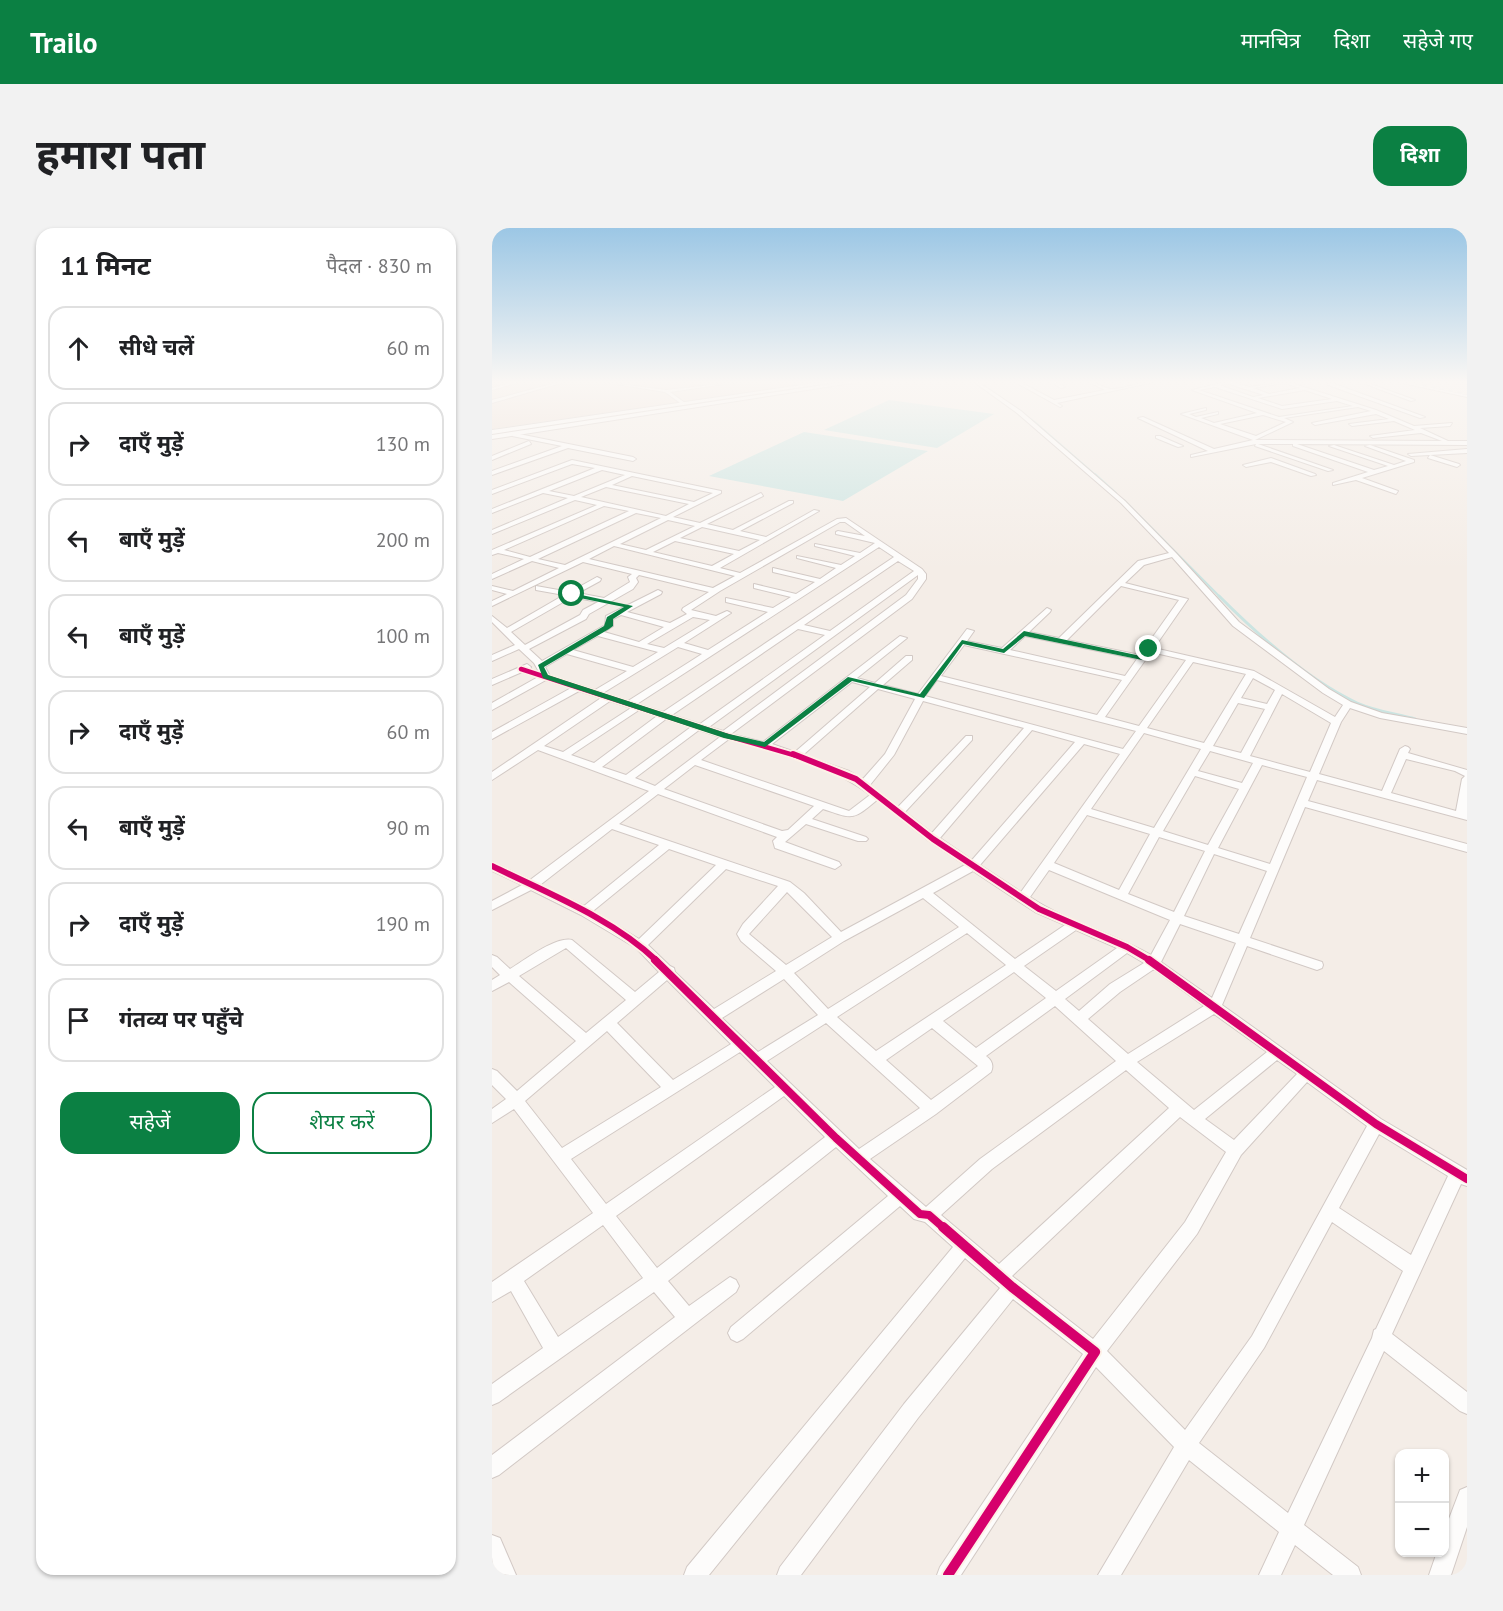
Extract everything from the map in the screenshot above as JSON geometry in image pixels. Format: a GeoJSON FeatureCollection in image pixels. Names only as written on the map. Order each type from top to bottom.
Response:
{"type":"FeatureCollection","features":[{"type":"Feature","properties":{"kind":"street"},"geometry":{"type":"LineString","coordinates":[[492,458],[524,445]]}},
{"type":"Feature","properties":{"kind":"street"},"geometry":{"type":"LineString","coordinates":[[557,445],[633,459]]}},
{"type":"Feature","properties":{"kind":"street"},"geometry":{"type":"LineString","coordinates":[[1057,445],[1148,526],[1246,632],[1326,691],[1348,704],[1380,715],[1467,731]]}},
{"type":"Feature","properties":{"kind":"street"},"geometry":{"type":"LineString","coordinates":[[1177,445],[1200,454]]}},
{"type":"Feature","properties":{"kind":"street"},"geometry":{"type":"LineString","coordinates":[[1200,445],[1213,451]]}},
{"type":"Feature","properties":{"kind":"street"},"geometry":{"type":"LineString","coordinates":[[1193,456],[1237,445]]}},
{"type":"Feature","properties":{"kind":"street"},"geometry":{"type":"LineString","coordinates":[[1262,445],[1330,470]]}},
{"type":"Feature","properties":{"kind":"street"},"geometry":{"type":"LineString","coordinates":[[1294,445],[1376,473]]}},
{"type":"Feature","properties":{"kind":"street"},"geometry":{"type":"LineString","coordinates":[[1328,445],[1396,467]]}},
{"type":"Feature","properties":{"kind":"street"},"geometry":{"type":"LineString","coordinates":[[1286,465],[1362,445]]}},
{"type":"Feature","properties":{"kind":"street"},"geometry":{"type":"LineString","coordinates":[[1335,484],[1412,461],[1367,445]]}},
{"type":"Feature","properties":{"kind":"street"},"geometry":{"type":"LineString","coordinates":[[583,459],[617,446]]}},
{"type":"Feature","properties":{"kind":"street"},"geometry":{"type":"LineString","coordinates":[[492,475],[566,447]]}},
{"type":"Feature","properties":{"kind":"street"},"geometry":{"type":"LineString","coordinates":[[1411,454],[1467,450]]}},
{"type":"Feature","properties":{"kind":"street"},"geometry":{"type":"LineString","coordinates":[[1441,452],[1467,460]]}},
{"type":"Feature","properties":{"kind":"street"},"geometry":{"type":"LineString","coordinates":[[1420,454],[1457,465]]}},
{"type":"Feature","properties":{"kind":"street"},"geometry":{"type":"LineString","coordinates":[[544,456],[553,458]]}},
{"type":"Feature","properties":{"kind":"street"},"geometry":{"type":"LineString","coordinates":[[609,460],[619,456]]}},
{"type":"Feature","properties":{"kind":"street"},"geometry":{"type":"LineString","coordinates":[[492,604],[719,492],[562,460]]}},
{"type":"Feature","properties":{"kind":"street"},"geometry":{"type":"LineString","coordinates":[[1246,465],[1269,460],[1312,475],[1344,482]]}},
{"type":"Feature","properties":{"kind":"street"},"geometry":{"type":"LineString","coordinates":[[492,492],[572,462]]}},
{"type":"Feature","properties":{"kind":"street"},"geometry":{"type":"LineString","coordinates":[[1312,475],[1351,464]]}},
{"type":"Feature","properties":{"kind":"street"},"geometry":{"type":"LineString","coordinates":[[492,511],[602,468]]}},
{"type":"Feature","properties":{"kind":"street"},"geometry":{"type":"LineString","coordinates":[[492,532],[632,474]]}},
{"type":"Feature","properties":{"kind":"street"},"geometry":{"type":"LineString","coordinates":[[492,475],[517,482]]}},
{"type":"Feature","properties":{"kind":"street"},"geometry":{"type":"LineString","coordinates":[[1357,478],[1396,492]]}},
{"type":"Feature","properties":{"kind":"street"},"geometry":{"type":"LineString","coordinates":[[605,485],[696,504]]}},
{"type":"Feature","properties":{"kind":"street"},"geometry":{"type":"LineString","coordinates":[[542,491],[767,539]]}},
{"type":"Feature","properties":{"kind":"street"},"geometry":{"type":"LineString","coordinates":[[647,552],[761,495]]}},
{"type":"Feature","properties":{"kind":"street"},"geometry":{"type":"LineString","coordinates":[[734,532],[791,502]]}},
{"type":"Feature","properties":{"kind":"street"},"geometry":{"type":"LineString","coordinates":[[494,551],[603,504]]}},
{"type":"Feature","properties":{"kind":"street"},"geometry":{"type":"LineString","coordinates":[[713,569],[816,511]]}},
{"type":"Feature","properties":{"kind":"street"},"geometry":{"type":"LineString","coordinates":[[492,577],[635,512]]}},
{"type":"Feature","properties":{"kind":"street"},"geometry":{"type":"LineString","coordinates":[[492,906],[530,885],[611,825],[909,597],[922,577],[918,571],[850,521],[839,519],[686,610],[692,614],[717,619]]}},
{"type":"Feature","properties":{"kind":"street"},"geometry":{"type":"LineString","coordinates":[[838,533],[878,542]]}},
{"type":"Feature","properties":{"kind":"street"},"geometry":{"type":"LineString","coordinates":[[675,539],[741,554]]}},
{"type":"Feature","properties":{"kind":"street"},"geometry":{"type":"LineString","coordinates":[[564,756],[708,653],[878,542]]}},
{"type":"Feature","properties":{"kind":"street"},"geometry":{"type":"LineString","coordinates":[[613,544],[742,576]]}},
{"type":"Feature","properties":{"kind":"street"},"geometry":{"type":"LineString","coordinates":[[818,545],[861,555]]}},
{"type":"Feature","properties":{"kind":"street"},"geometry":{"type":"LineString","coordinates":[[494,551],[564,567]]}},
{"type":"Feature","properties":{"kind":"street"},"geometry":{"type":"LineString","coordinates":[[1061,641],[1144,561],[1174,554]]}},
{"type":"Feature","properties":{"kind":"street"},"geometry":{"type":"LineString","coordinates":[[594,768],[664,716],[899,557]]}},
{"type":"Feature","properties":{"kind":"street"},"geometry":{"type":"LineString","coordinates":[[799,558],[842,567]]}},
{"type":"Feature","properties":{"kind":"street"},"geometry":{"type":"LineString","coordinates":[[580,559],[707,591],[719,589]]}},
{"type":"Feature","properties":{"kind":"street"},"geometry":{"type":"LineString","coordinates":[[776,570],[820,581]]}},
{"type":"Feature","properties":{"kind":"street"},"geometry":{"type":"LineString","coordinates":[[626,780],[918,571]]}},
{"type":"Feature","properties":{"kind":"street"},"geometry":{"type":"LineString","coordinates":[[492,658],[522,648],[583,617],[586,612],[633,585],[632,577],[637,573]]}},
{"type":"Feature","properties":{"kind":"street"},"geometry":{"type":"LineString","coordinates":[[546,676],[539,664],[492,617],[559,577]]}},
{"type":"Feature","properties":{"kind":"street"},"geometry":{"type":"LineString","coordinates":[[492,633],[505,629],[597,579]]}},
{"type":"Feature","properties":{"kind":"street"},"geometry":{"type":"LineString","coordinates":[[1099,719],[1184,599],[1120,584]]}},
{"type":"Feature","properties":{"kind":"street"},"geometry":{"type":"LineString","coordinates":[[757,586],[797,596]]}},
{"type":"Feature","properties":{"kind":"street"},"geometry":{"type":"LineString","coordinates":[[492,588],[512,593]]}},
{"type":"Feature","properties":{"kind":"street"},"geometry":{"type":"LineString","coordinates":[[539,588],[630,606]]}},
{"type":"Feature","properties":{"kind":"street"},"geometry":{"type":"LineString","coordinates":[[492,682],[566,651],[609,626],[609,618],[658,592]]}},
{"type":"Feature","properties":{"kind":"street"},"geometry":{"type":"LineString","coordinates":[[729,600],[774,611]]}},
{"type":"Feature","properties":{"kind":"street"},"geometry":{"type":"LineString","coordinates":[[1004,651],[1047,610]]}},
{"type":"Feature","properties":{"kind":"street"},"geometry":{"type":"LineString","coordinates":[[620,612],[671,626]]}},
{"type":"Feature","properties":{"kind":"street"},"geometry":{"type":"LineString","coordinates":[[597,693],[727,613]]}},
{"type":"Feature","properties":{"kind":"street"},"geometry":{"type":"LineString","coordinates":[[639,645],[692,614]]}},
{"type":"Feature","properties":{"kind":"street"},"geometry":{"type":"LineString","coordinates":[[797,626],[832,634]]}},
{"type":"Feature","properties":{"kind":"street"},"geometry":{"type":"LineString","coordinates":[[863,786],[889,754],[934,677],[970,632]]}},
{"type":"Feature","properties":{"kind":"street"},"geometry":{"type":"LineString","coordinates":[[597,633],[664,651]]}},
{"type":"Feature","properties":{"kind":"street"},"geometry":{"type":"LineString","coordinates":[[1024,633],[1142,658]]}},
{"type":"Feature","properties":{"kind":"street"},"geometry":{"type":"LineString","coordinates":[[765,745],[903,638]]}},
{"type":"Feature","properties":{"kind":"street"},"geometry":{"type":"LineString","coordinates":[[962,642],[1127,679]]}},
{"type":"Feature","properties":{"kind":"street"},"geometry":{"type":"LineString","coordinates":[[676,644],[708,653]]}},
{"type":"Feature","properties":{"kind":"street"},"geometry":{"type":"LineString","coordinates":[[1149,649],[1251,673],[1336,722]]}},
{"type":"Feature","properties":{"kind":"street"},"geometry":{"type":"LineString","coordinates":[[566,651],[634,670]]}},
{"type":"Feature","properties":{"kind":"street"},"geometry":{"type":"LineString","coordinates":[[797,755],[909,658]]}},
{"type":"Feature","properties":{"kind":"street"},"geometry":{"type":"LineString","coordinates":[[1023,898],[1192,658]]}},
{"type":"Feature","properties":{"kind":"street"},"geometry":{"type":"LineString","coordinates":[[521,669],[725,736],[797,755],[845,774],[877,795],[933,839],[1039,909],[1127,947],[1154,963],[1376,1124],[1462,1176],[1413,1267],[1270,1575]]}},
{"type":"Feature","properties":{"kind":"street"},"geometry":{"type":"LineString","coordinates":[[1121,896],[1155,833],[1251,673]]}},
{"type":"Feature","properties":{"kind":"street"},"geometry":{"type":"LineString","coordinates":[[492,707],[546,676]]}},
{"type":"Feature","properties":{"kind":"street"},"geometry":{"type":"LineString","coordinates":[[934,677],[1464,816],[1467,779]]}},
{"type":"Feature","properties":{"kind":"street"},"geometry":{"type":"LineString","coordinates":[[850,679],[1125,752]]}},
{"type":"Feature","properties":{"kind":"street"},"geometry":{"type":"LineString","coordinates":[[492,736],[578,687]]}},
{"type":"Feature","properties":{"kind":"street"},"geometry":{"type":"LineString","coordinates":[[1244,757],[1280,689]]}},
{"type":"Feature","properties":{"kind":"street"},"geometry":{"type":"LineString","coordinates":[[492,777],[609,697]]}},
{"type":"Feature","properties":{"kind":"street"},"geometry":{"type":"LineString","coordinates":[[1235,699],[1270,708]]}},
{"type":"Feature","properties":{"kind":"street"},"geometry":{"type":"LineString","coordinates":[[929,1215],[986,1164],[1126,1062],[1215,1006],[1336,722],[1348,704]]}},
{"type":"Feature","properties":{"kind":"street"},"geometry":{"type":"LineString","coordinates":[[933,839],[1031,726]]}},
{"type":"Feature","properties":{"kind":"street"},"geometry":{"type":"LineString","coordinates":[[899,812],[969,738]]}},
{"type":"Feature","properties":{"kind":"street"},"geometry":{"type":"LineString","coordinates":[[714,1016],[840,938],[973,866],[1082,740]]}},
{"type":"Feature","properties":{"kind":"street"},"geometry":{"type":"LineString","coordinates":[[536,746],[654,790],[787,835]]}},
{"type":"Feature","properties":{"kind":"street"},"geometry":{"type":"LineString","coordinates":[[1386,795],[1404,751],[1459,769],[1467,774]]}},
{"type":"Feature","properties":{"kind":"street"},"geometry":{"type":"LineString","coordinates":[[694,760],[821,805],[854,814],[877,795]]}},
{"type":"Feature","properties":{"kind":"street"},"geometry":{"type":"LineString","coordinates":[[1079,1019],[1115,988],[1154,963],[1259,761]]}},
{"type":"Feature","properties":{"kind":"street"},"geometry":{"type":"LineString","coordinates":[[1191,772],[1245,787]]}},
{"type":"Feature","properties":{"kind":"street"},"geometry":{"type":"LineString","coordinates":[[1303,803],[1467,848]]}},
{"type":"Feature","properties":{"kind":"street"},"geometry":{"type":"LineString","coordinates":[[821,805],[779,841],[779,845],[835,866]]}},
{"type":"Feature","properties":{"kind":"street"},"geometry":{"type":"LineString","coordinates":[[1084,810],[1274,869]]}},
{"type":"Feature","properties":{"kind":"street"},"geometry":{"type":"LineString","coordinates":[[804,820],[862,839]]}},
{"type":"Feature","properties":{"kind":"street"},"geometry":{"type":"LineString","coordinates":[[611,825],[786,885],[800,896],[840,938]]}},
{"type":"Feature","properties":{"kind":"street"},"geometry":{"type":"LineString","coordinates":[[585,912],[666,845]]}},
{"type":"Feature","properties":{"kind":"street"},"geometry":{"type":"LineString","coordinates":[[640,945],[724,864]]}},
{"type":"Feature","properties":{"kind":"street"},"geometry":{"type":"LineString","coordinates":[[1046,864],[1176,918],[1317,965]]}},
{"type":"Feature","properties":{"kind":"street"},"geometry":{"type":"LineString","coordinates":[[492,866],[585,912],[640,945],[669,971],[836,1138],[920,1214],[929,1215],[1006,1282],[1095,1352],[1185,1445],[1350,1575]]}},
{"type":"Feature","properties":{"kind":"street"},"geometry":{"type":"LineString","coordinates":[[786,885],[743,934],[785,972],[826,1015],[931,1109]]}},
{"type":"Feature","properties":{"kind":"street"},"geometry":{"type":"LineString","coordinates":[[925,893],[1055,998],[1179,1108],[1234,1150]]}},
{"type":"Feature","properties":{"kind":"street"},"geometry":{"type":"LineString","coordinates":[[876,1059],[1075,925]]}},
{"type":"Feature","properties":{"kind":"street"},"geometry":{"type":"LineString","coordinates":[[758,1060],[966,927]]}},
{"type":"Feature","properties":{"kind":"street"},"geometry":{"type":"LineString","coordinates":[[492,986],[555,947],[568,943],[635,1000]]}},
{"type":"Feature","properties":{"kind":"street"},"geometry":{"type":"LineString","coordinates":[[976,1056],[1127,947]]}},
{"type":"Feature","properties":{"kind":"street"},"geometry":{"type":"LineString","coordinates":[[492,960],[586,1041]]}},
{"type":"Feature","properties":{"kind":"street"},"geometry":{"type":"LineString","coordinates":[[492,1117],[516,1100],[669,971]]}},
{"type":"Feature","properties":{"kind":"street"},"geometry":{"type":"LineString","coordinates":[[858,1158],[931,1109],[986,1068],[985,1063],[932,1020]]}},
{"type":"Feature","properties":{"kind":"street"},"geometry":{"type":"LineString","coordinates":[[608,1023],[671,1088]]}},
{"type":"Feature","properties":{"kind":"street"},"geometry":{"type":"LineString","coordinates":[[560,1158],[741,1044]]}},
{"type":"Feature","properties":{"kind":"street"},"geometry":{"type":"LineString","coordinates":[[1194,1119],[1277,1052]]}},
{"type":"Feature","properties":{"kind":"street"},"geometry":{"type":"LineString","coordinates":[[948,1575],[1095,1352],[1191,1228],[1234,1150],[1307,1073]]}},
{"type":"Feature","properties":{"kind":"street"},"geometry":{"type":"LineString","coordinates":[[492,1076],[516,1100],[655,1280],[688,1318]]}},
{"type":"Feature","properties":{"kind":"street"},"geometry":{"type":"LineString","coordinates":[[492,1293],[786,1088]]}},
{"type":"Feature","properties":{"kind":"street"},"geometry":{"type":"LineString","coordinates":[[788,1575],[1006,1282],[1179,1108]]}},
{"type":"Feature","properties":{"kind":"street"},"geometry":{"type":"LineString","coordinates":[[1109,1575],[1185,1445],[1258,1341],[1376,1124]]}},
{"type":"Feature","properties":{"kind":"street"},"geometry":{"type":"LineString","coordinates":[[492,1395],[655,1280],[836,1138]]}},
{"type":"Feature","properties":{"kind":"street"},"geometry":{"type":"LineString","coordinates":[[737,1333],[900,1196]]}},
{"type":"Feature","properties":{"kind":"street"},"geometry":{"type":"LineString","coordinates":[[1329,1210],[1413,1267]]}},
{"type":"Feature","properties":{"kind":"street"},"geometry":{"type":"LineString","coordinates":[[695,1575],[964,1246]]}},
{"type":"Feature","properties":{"kind":"street"},"geometry":{"type":"LineString","coordinates":[[513,1278],[555,1350]]}},
{"type":"Feature","properties":{"kind":"street"},"geometry":{"type":"LineString","coordinates":[[492,1468],[730,1286]]}},
{"type":"Feature","properties":{"kind":"street"},"geometry":{"type":"LineString","coordinates":[[1380,1336],[1467,1404]]}},
{"type":"Feature","properties":{"kind":"street"},"geometry":{"type":"LineString","coordinates":[[1440,1575],[1467,1497]]}},
{"type":"Feature","properties":{"kind":"street"},"geometry":{"type":"LineString","coordinates":[[492,1546],[505,1575]]}},
{"type":"Feature","properties":{"kind":"water"},"geometry":{"type":"Polygon","coordinates":[[[776,445],[888,445],[928,451],[843,501],[709,476],[776,445]]]}},
{"type":"Feature","properties":{"kind":"water"},"geometry":{"type":"Polygon","coordinates":[[[917,445],[942,445],[937,448],[917,445]]]}},
{"type":"Feature","properties":{"kind":"waterway"},"geometry":{"type":"LineString","coordinates":[[1061,445],[1097,476]]}},
{"type":"Feature","properties":{"kind":"waterway"},"geometry":{"type":"LineString","coordinates":[[1095,474],[1116,493]]}},
{"type":"Feature","properties":{"kind":"waterway"},"geometry":{"type":"LineString","coordinates":[[1124,500],[1219,596]]}},
{"type":"Feature","properties":{"kind":"waterway"},"geometry":{"type":"LineString","coordinates":[[1219,596],[1266,640],[1302,669],[1339,694],[1364,706],[1415,719]]}},
{"type":"Feature","properties":{"kind":"cycle path"},"geometry":{"type":"LineString","coordinates":[[521,669],[724,735],[775,748],[845,773],[856,779],[933,839],[1039,909],[1127,947],[1154,963],[1376,1124],[1467,1179]]}},
{"type":"Feature","properties":{"kind":"cycle path"},"geometry":{"type":"LineString","coordinates":[[492,866],[585,912],[640,945],[836,1138],[920,1214],[929,1215],[1012,1287],[1095,1352],[948,1575]]}},
{"type":"Feature","properties":{"kind":"route"},"geometry":{"type":"LineString","coordinates":[[572,594],[630,606],[609,618],[609,626],[540,666],[546,676],[727,736],[765,745],[850,679],[921,696],[962,642],[1004,651],[1024,633],[1142,658],[1149,649]]}}]}
